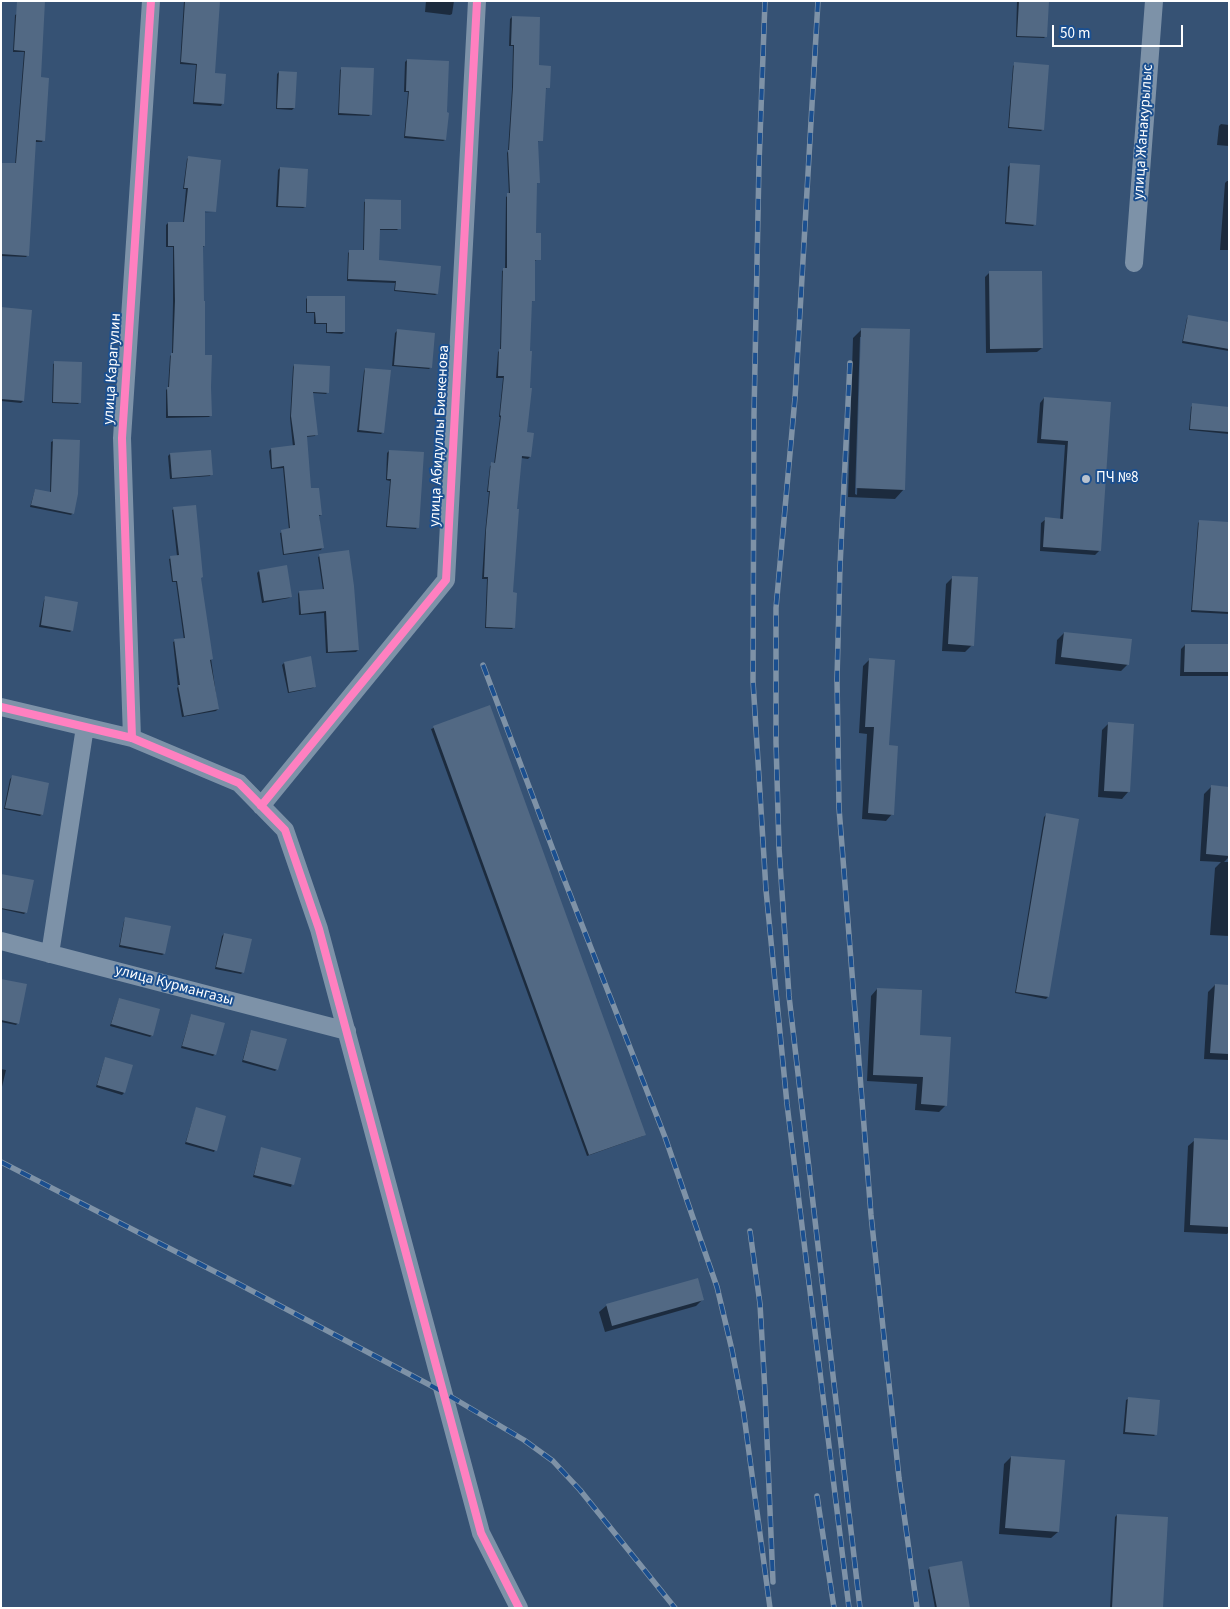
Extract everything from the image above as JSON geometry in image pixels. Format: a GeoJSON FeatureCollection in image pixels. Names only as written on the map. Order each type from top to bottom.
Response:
{"type":"FeatureCollection","features":[{"type":"Feature","properties":{"kind":"street","name":"улица Карагулин"},"geometry":{"type":"LineString","coordinates":[[132,738],[122,438],[151,1]]}},
{"type":"Feature","properties":{"kind":"street","name":"улица Абидуллы Биекенова"},"geometry":{"type":"LineString","coordinates":[[261,806],[446,580],[477,1]]}},
{"type":"Feature","properties":{"kind":"street","name":"улица Жанакурылыс"},"geometry":{"type":"LineString","coordinates":[[1134,263],[1154,1]]}},
{"type":"Feature","properties":{"kind":"street"},"geometry":{"type":"LineString","coordinates":[[1,706],[132,738],[239,783],[285,830],[319,929],[481,1533],[519,1608]]}},
{"type":"Feature","properties":{"kind":"street"},"geometry":{"type":"LineString","coordinates":[[50,954],[85,727]]}},
{"type":"Feature","properties":{"kind":"street","name":"улица Курмангазы"},"geometry":{"type":"LineString","coordinates":[[1,941],[347,1031]]}},
{"type":"Feature","properties":{"kind":"building"},"geometry":{"type":"Polygon","coordinates":[[[17,1],[45,1],[41,77],[49,78],[45,141],[36,140],[29,256],[1,254],[1,163],[16,163],[25,51],[14,50],[17,1]]]}},
{"type":"Feature","properties":{"kind":"building"},"geometry":{"type":"Polygon","coordinates":[[[185,1],[220,1],[215,73],[226,74],[224,104],[194,102],[197,64],[181,62],[185,1]]]}},
{"type":"Feature","properties":{"kind":"building"},"geometry":{"type":"Polygon","coordinates":[[[1019,1],[1049,1],[1047,37],[1017,36],[1019,1]]]}},
{"type":"Feature","properties":{"kind":"building"},"geometry":{"type":"Polygon","coordinates":[[[512,16],[540,17],[539,65],[551,66],[550,88],[546,88],[543,141],[538,141],[540,183],[537,183],[536,233],[541,233],[541,260],[535,260],[535,301],[532,301],[530,351],[532,351],[530,388],[532,388],[527,432],[534,433],[531,457],[522,456],[513,592],[517,593],[515,628],[486,627],[488,577],[484,577],[490,491],[488,491],[491,462],[495,463],[504,376],[498,376],[499,349],[501,349],[503,268],[507,268],[507,193],[510,193],[508,150],[513,87],[514,45],[511,45],[512,16]]]}},
{"type":"Feature","properties":{"kind":"building"},"geometry":{"type":"Polygon","coordinates":[[[407,59],[449,61],[447,112],[449,113],[446,140],[405,136],[409,91],[406,91],[407,59]]]}},
{"type":"Feature","properties":{"kind":"building"},"geometry":{"type":"Polygon","coordinates":[[[1014,62],[1049,65],[1044,130],[1009,127],[1014,62]]]}},
{"type":"Feature","properties":{"kind":"building"},"geometry":{"type":"Polygon","coordinates":[[[341,67],[374,68],[372,115],[339,113],[341,67]]]}},
{"type":"Feature","properties":{"kind":"building"},"geometry":{"type":"Polygon","coordinates":[[[279,71],[297,72],[295,108],[277,108],[279,71]]]}},
{"type":"Feature","properties":{"kind":"building"},"geometry":{"type":"Polygon","coordinates":[[[188,156],[221,160],[216,212],[205,211],[205,246],[203,246],[205,355],[212,355],[212,416],[168,416],[167,387],[169,387],[171,353],[173,353],[175,301],[174,246],[168,246],[168,222],[184,222],[188,188],[184,188],[188,156]]]}},
{"type":"Feature","properties":{"kind":"building"},"geometry":{"type":"Polygon","coordinates":[[[1010,163],[1040,165],[1036,225],[1006,222],[1010,163]]]}},
{"type":"Feature","properties":{"kind":"building"},"geometry":{"type":"Polygon","coordinates":[[[280,167],[308,169],[306,207],[278,206],[280,167]]]}},
{"type":"Feature","properties":{"kind":"building"},"geometry":{"type":"Polygon","coordinates":[[[365,199],[401,200],[401,229],[380,229],[379,260],[441,266],[438,294],[395,290],[396,281],[348,279],[349,250],[364,250],[365,199]]]}},
{"type":"Feature","properties":{"kind":"building"},"geometry":{"type":"Polygon","coordinates":[[[989,271],[1042,271],[1043,348],[990,349],[989,271]]]}},
{"type":"Feature","properties":{"kind":"building"},"geometry":{"type":"Polygon","coordinates":[[[307,296],[345,296],[345,332],[327,332],[327,323],[316,323],[315,312],[307,312],[307,296]]]}},
{"type":"Feature","properties":{"kind":"building"},"geometry":{"type":"Polygon","coordinates":[[[1,307],[32,310],[24,401],[1,399],[1,307]]]}},
{"type":"Feature","properties":{"kind":"building"},"geometry":{"type":"Polygon","coordinates":[[[1188,315],[1229,322],[1229,349],[1183,341],[1188,315]]]}},
{"type":"Feature","properties":{"kind":"building"},"geometry":{"type":"Polygon","coordinates":[[[861,328],[910,329],[905,490],[856,488],[861,328]]]}},
{"type":"Feature","properties":{"kind":"building"},"geometry":{"type":"Polygon","coordinates":[[[397,329],[435,333],[432,368],[394,365],[397,329]]]}},
{"type":"Feature","properties":{"kind":"building"},"geometry":{"type":"Polygon","coordinates":[[[54,361],[82,362],[81,403],[53,402],[54,361]]]}},
{"type":"Feature","properties":{"kind":"building"},"geometry":{"type":"Polygon","coordinates":[[[294,364],[330,366],[329,393],[313,392],[318,435],[307,436],[311,488],[319,488],[322,515],[319,515],[324,548],[284,554],[281,530],[290,528],[284,466],[272,468],[271,448],[295,445],[291,416],[294,364]]]}},
{"type":"Feature","properties":{"kind":"building"},"geometry":{"type":"Polygon","coordinates":[[[365,368],[391,370],[384,433],[359,430],[365,368]]]}},
{"type":"Feature","properties":{"kind":"building","name":"ПЧ №8"},"geometry":{"type":"Polygon","coordinates":[[[1044,397],[1111,402],[1101,551],[1043,547],[1045,517],[1063,519],[1068,441],[1041,439],[1044,397]]]}},
{"type":"Feature","properties":{"kind":"building"},"geometry":{"type":"Polygon","coordinates":[[[1192,403],[1229,407],[1229,432],[1190,429],[1192,403]]]}},
{"type":"Feature","properties":{"kind":"building"},"geometry":{"type":"Polygon","coordinates":[[[53,439],[80,440],[78,494],[74,514],[31,505],[35,489],[51,492],[53,439]]]}},
{"type":"Feature","properties":{"kind":"building"},"geometry":{"type":"Polygon","coordinates":[[[211,450],[213,475],[172,478],[170,453],[211,450]]]}},
{"type":"Feature","properties":{"kind":"building"},"geometry":{"type":"Polygon","coordinates":[[[389,450],[424,452],[419,528],[387,526],[391,479],[387,479],[389,450]]]}},
{"type":"Feature","properties":{"kind":"building"},"geometry":{"type":"Polygon","coordinates":[[[196,505],[203,577],[201,578],[213,659],[210,660],[219,709],[184,716],[178,685],[180,685],[174,639],[185,638],[177,581],[173,581],[170,556],[179,555],[173,507],[196,505]]]}},
{"type":"Feature","properties":{"kind":"building"},"geometry":{"type":"Polygon","coordinates":[[[1199,520],[1229,522],[1229,612],[1192,610],[1199,520]]]}},
{"type":"Feature","properties":{"kind":"building"},"geometry":{"type":"Polygon","coordinates":[[[349,550],[359,650],[328,652],[326,611],[301,614],[299,591],[324,589],[319,554],[349,550]]]}},
{"type":"Feature","properties":{"kind":"building"},"geometry":{"type":"Polygon","coordinates":[[[287,565],[292,597],[264,601],[259,570],[287,565]]]}},
{"type":"Feature","properties":{"kind":"building"},"geometry":{"type":"Polygon","coordinates":[[[952,576],[978,577],[974,646],[948,644],[952,576]]]}},
{"type":"Feature","properties":{"kind":"building"},"geometry":{"type":"Polygon","coordinates":[[[45,596],[78,602],[73,631],[41,625],[45,596]]]}},
{"type":"Feature","properties":{"kind":"building"},"geometry":{"type":"Polygon","coordinates":[[[1064,632],[1132,639],[1129,665],[1061,657],[1064,632]]]}},
{"type":"Feature","properties":{"kind":"building"},"geometry":{"type":"Polygon","coordinates":[[[1185,644],[1229,644],[1229,672],[1184,672],[1185,644]]]}},
{"type":"Feature","properties":{"kind":"building"},"geometry":{"type":"Polygon","coordinates":[[[311,656],[316,687],[289,692],[284,662],[311,656]]]}},
{"type":"Feature","properties":{"kind":"building"},"geometry":{"type":"Polygon","coordinates":[[[869,658],[895,660],[889,745],[898,746],[894,815],[868,813],[874,727],[865,727],[869,658]]]}},
{"type":"Feature","properties":{"kind":"building"},"geometry":{"type":"Polygon","coordinates":[[[490,705],[646,1135],[589,1155],[433,726],[490,705]]]}},
{"type":"Feature","properties":{"kind":"building"},"geometry":{"type":"Polygon","coordinates":[[[1108,722],[1134,724],[1130,792],[1104,791],[1108,722]]]}},
{"type":"Feature","properties":{"kind":"building"},"geometry":{"type":"Polygon","coordinates":[[[12,775],[49,783],[43,815],[5,808],[12,775]]]}},
{"type":"Feature","properties":{"kind":"building"},"geometry":{"type":"Polygon","coordinates":[[[1211,785],[1229,787],[1229,856],[1206,854],[1211,785]]]}},
{"type":"Feature","properties":{"kind":"building"},"geometry":{"type":"Polygon","coordinates":[[[1046,813],[1079,819],[1049,997],[1016,992],[1046,813]]]}},
{"type":"Feature","properties":{"kind":"building"},"geometry":{"type":"Polygon","coordinates":[[[1,874],[34,880],[27,913],[1,908],[1,874]]]}},
{"type":"Feature","properties":{"kind":"building"},"geometry":{"type":"Polygon","coordinates":[[[125,917],[171,926],[165,954],[120,945],[125,917]]]}},
{"type":"Feature","properties":{"kind":"building"},"geometry":{"type":"Polygon","coordinates":[[[224,933],[252,939],[244,973],[216,967],[224,933]]]}},
{"type":"Feature","properties":{"kind":"building"},"geometry":{"type":"Polygon","coordinates":[[[1,979],[27,984],[19,1024],[1,1020],[1,979]]]}},
{"type":"Feature","properties":{"kind":"building"},"geometry":{"type":"Polygon","coordinates":[[[1215,984],[1229,985],[1229,1054],[1210,1053],[1215,984]]]}},
{"type":"Feature","properties":{"kind":"building"},"geometry":{"type":"Polygon","coordinates":[[[877,988],[922,990],[920,1035],[951,1037],[947,1106],[921,1104],[923,1077],[873,1075],[877,988]]]}},
{"type":"Feature","properties":{"kind":"building"},"geometry":{"type":"Polygon","coordinates":[[[119,998],[160,1009],[153,1036],[111,1024],[119,998]]]}},
{"type":"Feature","properties":{"kind":"building"},"geometry":{"type":"Polygon","coordinates":[[[191,1014],[225,1023],[216,1055],[182,1046],[191,1014]]]}},
{"type":"Feature","properties":{"kind":"building"},"geometry":{"type":"Polygon","coordinates":[[[251,1030],[287,1039],[278,1070],[243,1060],[251,1030]]]}},
{"type":"Feature","properties":{"kind":"building"},"geometry":{"type":"Polygon","coordinates":[[[105,1057],[133,1065],[125,1093],[97,1085],[105,1057]]]}},
{"type":"Feature","properties":{"kind":"building"},"geometry":{"type":"Polygon","coordinates":[[[196,1107],[226,1116],[217,1151],[186,1142],[196,1107]]]}},
{"type":"Feature","properties":{"kind":"building"},"geometry":{"type":"Polygon","coordinates":[[[1194,1138],[1229,1140],[1229,1227],[1190,1225],[1194,1138]]]}},
{"type":"Feature","properties":{"kind":"building"},"geometry":{"type":"Polygon","coordinates":[[[261,1147],[301,1158],[294,1185],[254,1175],[261,1147]]]}},
{"type":"Feature","properties":{"kind":"building"},"geometry":{"type":"Polygon","coordinates":[[[698,1278],[704,1300],[612,1326],[606,1304],[698,1278]]]}},
{"type":"Feature","properties":{"kind":"building"},"geometry":{"type":"Polygon","coordinates":[[[1128,1397],[1160,1400],[1157,1435],[1125,1432],[1128,1397]]]}},
{"type":"Feature","properties":{"kind":"building"},"geometry":{"type":"Polygon","coordinates":[[[1011,1456],[1065,1460],[1059,1532],[1005,1528],[1011,1456]]]}},
{"type":"Feature","properties":{"kind":"building"},"geometry":{"type":"Polygon","coordinates":[[[1117,1514],[1168,1517],[1163,1608],[1112,1608],[1117,1514]]]}},
{"type":"Feature","properties":{"kind":"building"},"geometry":{"type":"Polygon","coordinates":[[[962,1561],[970,1608],[937,1608],[929,1567],[962,1561]]]}},
{"type":"Feature","properties":{"kind":"railway"},"geometry":{"type":"LineString","coordinates":[[765,1],[759,164],[754,414],[753,681],[766,890],[787,1104],[849,1608]]}},
{"type":"Feature","properties":{"kind":"railway"},"geometry":{"type":"LineString","coordinates":[[818,1],[795,398],[776,608],[776,742],[779,848],[789,996],[860,1608]]}},
{"type":"Feature","properties":{"kind":"railway"},"geometry":{"type":"LineString","coordinates":[[850,363],[840,566],[837,679],[839,808],[871,1215],[899,1478],[917,1608]]}},
{"type":"Feature","properties":{"kind":"railway"},"geometry":{"type":"LineString","coordinates":[[483,665],[665,1137],[717,1287],[743,1408],[770,1608]]}},
{"type":"Feature","properties":{"kind":"railway"},"geometry":{"type":"LineString","coordinates":[[1,1162],[235,1282],[443,1392],[524,1440],[553,1461],[580,1490],[675,1608]]}},
{"type":"Feature","properties":{"kind":"railway"},"geometry":{"type":"LineString","coordinates":[[750,1231],[760,1304],[773,1582]]}},
{"type":"Feature","properties":{"kind":"railway"},"geometry":{"type":"LineString","coordinates":[[817,1496],[834,1608]]}},
{"type":"Feature","properties":{"kind":"cycle path"},"geometry":{"type":"LineString","coordinates":[[132,738],[122,438],[151,1]]}},
{"type":"Feature","properties":{"kind":"cycle path"},"geometry":{"type":"LineString","coordinates":[[261,806],[446,580],[477,1]]}},
{"type":"Feature","properties":{"kind":"cycle path"},"geometry":{"type":"LineString","coordinates":[[1,707],[132,738],[239,783],[285,830],[319,929],[481,1533],[519,1608]]}},
{"type":"Feature","properties":{"kind":"place","name":"ПЧ №8"},"geometry":{"type":"Point","coordinates":[1086,479]}}]}
